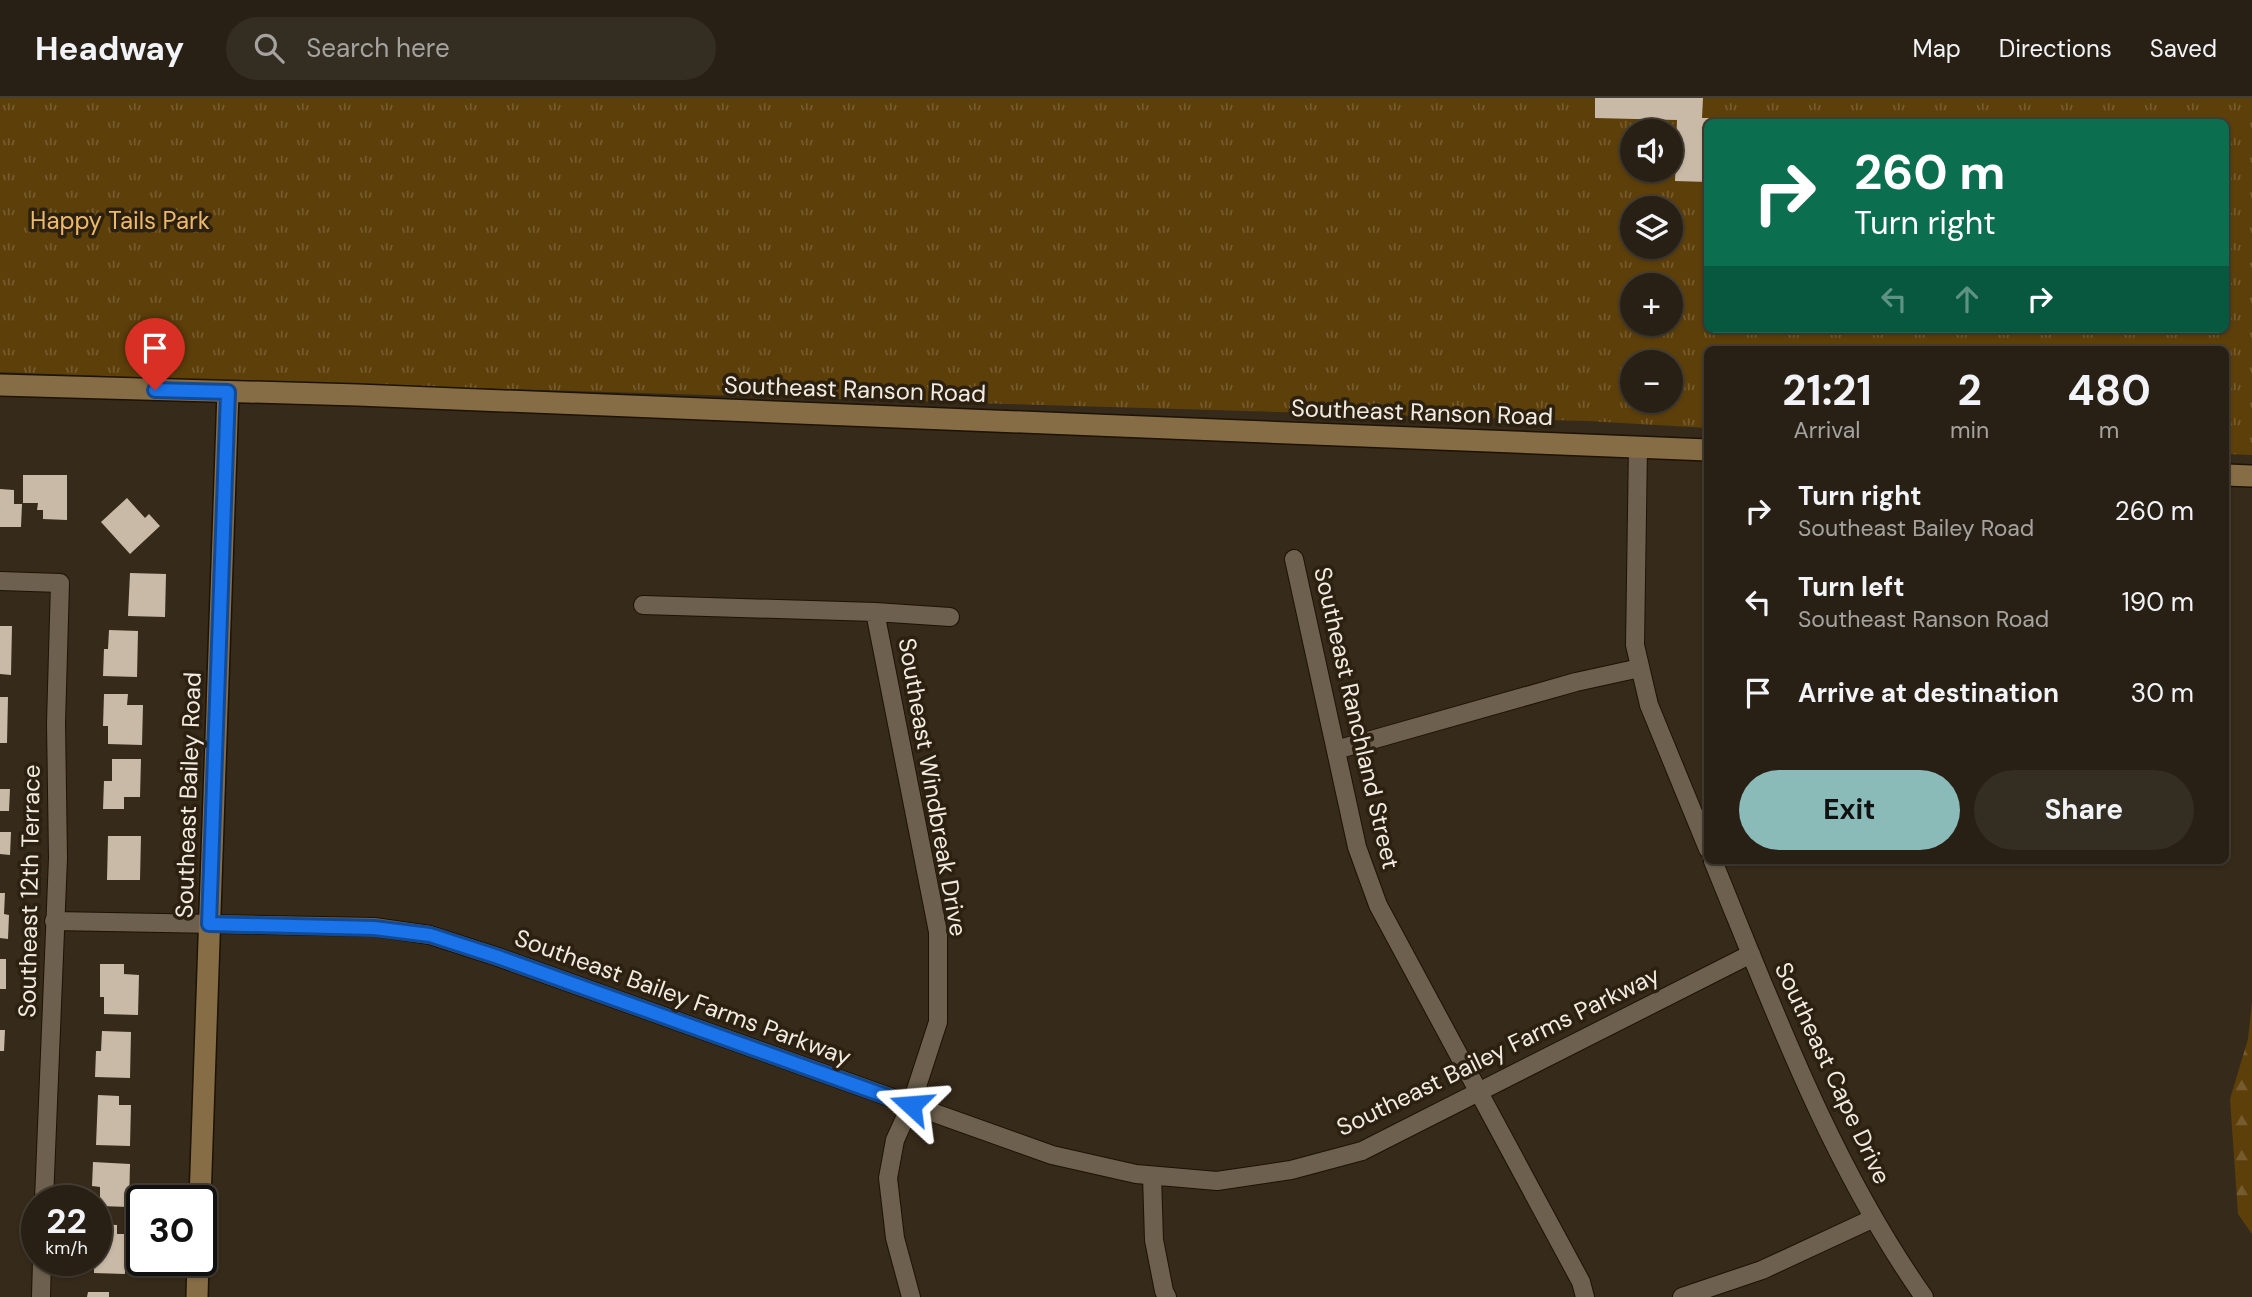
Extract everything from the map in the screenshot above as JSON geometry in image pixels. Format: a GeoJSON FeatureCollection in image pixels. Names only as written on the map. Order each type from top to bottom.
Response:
{"type":"FeatureCollection","features":[{"type":"Feature","properties":{"kind":"street","name":"Southeast Ranson Road"},"geometry":{"type":"LineString","coordinates":[[0,385],[414,397],[1704,450]]}},
{"type":"Feature","properties":{"kind":"street","name":"Southeast Bailey Road"},"geometry":{"type":"LineString","coordinates":[[200,1185],[228,392]]}},
{"type":"Feature","properties":{"kind":"street"},"geometry":{"type":"LineString","coordinates":[[1638,447],[1635,645],[1649,705],[1704,839]]}},
{"type":"Feature","properties":{"kind":"street"},"geometry":{"type":"LineString","coordinates":[[2229,475],[2252,476]]}},
{"type":"Feature","properties":{"kind":"street","name":"Southeast Ranchland Street"},"geometry":{"type":"LineString","coordinates":[[1294,559],[1357,847],[1378,905],[1580,1282],[1585,1297]]}},
{"type":"Feature","properties":{"kind":"street","name":"Southeast 12th Terrace"},"geometry":{"type":"LineString","coordinates":[[0,581],[60,583],[56,723],[58,858],[45,1185]]}},
{"type":"Feature","properties":{"kind":"street"},"geometry":{"type":"LineString","coordinates":[[643,605],[876,612],[950,617]]}},
{"type":"Feature","properties":{"kind":"street","name":"Southeast Windbreak Drive"},"geometry":{"type":"LineString","coordinates":[[876,612],[939,932],[939,1022],[911,1105],[895,1140],[888,1178],[895,1238],[911,1297]]}},
{"type":"Feature","properties":{"kind":"street"},"geometry":{"type":"LineString","coordinates":[[1336,750],[1576,682],[1640,668]]}},
{"type":"Feature","properties":{"kind":"street","name":"Southeast Cape Drive"},"geometry":{"type":"LineString","coordinates":[[1714,864],[1777,1016],[1847,1169],[1892,1251],[1924,1297]]}},
{"type":"Feature","properties":{"kind":"street","name":"Southeast Bailey Farms Parkway"},"geometry":{"type":"LineString","coordinates":[[54,921],[374,928],[430,935],[1052,1155],[1136,1174],[1217,1181],[1291,1170],[1362,1151],[1751,954]]}},
{"type":"Feature","properties":{"kind":"street"},"geometry":{"type":"LineString","coordinates":[[1152,1175],[1154,1240],[1167,1297]]}},
{"type":"Feature","properties":{"kind":"street"},"geometry":{"type":"LineString","coordinates":[[1682,1297],[1762,1270],[1874,1218]]}},
{"type":"Feature","properties":{"kind":"street"},"geometry":{"type":"LineString","coordinates":[[41,1297],[42,1276]]}},
{"type":"Feature","properties":{"kind":"street"},"geometry":{"type":"LineString","coordinates":[[197,1297],[198,1276]]}},
{"type":"Feature","properties":{"kind":"green space","name":"Happy Tails Park"},"geometry":{"type":"Polygon","coordinates":[[[0,98],[2252,98],[2252,455],[2229,454],[2229,346],[1704,346],[1704,428],[1587,421],[0,372],[0,98]]]}},
{"type":"Feature","properties":{"kind":"green space"},"geometry":{"type":"Polygon","coordinates":[[[2252,1001],[2252,1234],[2238,1214],[2230,1099],[2248,1039],[2252,1001]]]}},
{"type":"Feature","properties":{"kind":"building"},"geometry":{"type":"Polygon","coordinates":[[[1595,98],[1703,98],[1702,118],[1716,118],[1704,119],[1704,182],[1683,181],[1683,119],[1595,118],[1595,98]]]}},
{"type":"Feature","properties":{"kind":"building"},"geometry":{"type":"Polygon","coordinates":[[[23,475],[67,475],[67,520],[43,519],[43,510],[37,510],[38,503],[23,503],[23,475]]]}},
{"type":"Feature","properties":{"kind":"building"},"geometry":{"type":"Polygon","coordinates":[[[0,489],[14,490],[14,504],[22,504],[21,527],[0,527],[0,489]]]}},
{"type":"Feature","properties":{"kind":"building"},"geometry":{"type":"Polygon","coordinates":[[[127,498],[145,518],[149,514],[160,526],[130,554],[101,522],[127,498]]]}},
{"type":"Feature","properties":{"kind":"building"},"geometry":{"type":"Polygon","coordinates":[[[130,573],[166,574],[165,617],[128,616],[130,573]]]}},
{"type":"Feature","properties":{"kind":"building"},"geometry":{"type":"Polygon","coordinates":[[[0,626],[12,626],[11,675],[0,674],[0,626]]]}},
{"type":"Feature","properties":{"kind":"building"},"geometry":{"type":"Polygon","coordinates":[[[109,630],[138,631],[137,677],[103,676],[104,649],[108,649],[109,630]]]}},
{"type":"Feature","properties":{"kind":"building"},"geometry":{"type":"Polygon","coordinates":[[[104,694],[128,694],[127,705],[143,705],[142,745],[108,744],[108,726],[103,726],[104,694]]]}},
{"type":"Feature","properties":{"kind":"building"},"geometry":{"type":"Polygon","coordinates":[[[0,697],[8,697],[7,743],[0,743],[0,697]]]}},
{"type":"Feature","properties":{"kind":"building"},"geometry":{"type":"Polygon","coordinates":[[[112,759],[141,759],[140,797],[124,797],[124,809],[103,809],[104,781],[112,781],[112,759]]]}},
{"type":"Feature","properties":{"kind":"building"},"geometry":{"type":"Polygon","coordinates":[[[0,789],[10,789],[9,811],[0,811],[0,789]]]}},
{"type":"Feature","properties":{"kind":"building"},"geometry":{"type":"Polygon","coordinates":[[[0,832],[11,832],[10,855],[0,854],[0,832]]]}},
{"type":"Feature","properties":{"kind":"building"},"geometry":{"type":"Polygon","coordinates":[[[108,836],[141,836],[140,880],[107,880],[108,836]]]}},
{"type":"Feature","properties":{"kind":"building"},"geometry":{"type":"Polygon","coordinates":[[[0,893],[5,893],[4,914],[9,915],[8,939],[0,938],[0,893]]]}},
{"type":"Feature","properties":{"kind":"building"},"geometry":{"type":"Polygon","coordinates":[[[0,959],[6,959],[6,989],[0,989],[0,959]]]}},
{"type":"Feature","properties":{"kind":"building"},"geometry":{"type":"Polygon","coordinates":[[[100,964],[124,964],[124,974],[139,975],[138,1015],[104,1014],[104,997],[100,997],[100,964]]]}},
{"type":"Feature","properties":{"kind":"building"},"geometry":{"type":"Polygon","coordinates":[[[0,1030],[5,1030],[4,1051],[0,1051],[0,1030]]]}},
{"type":"Feature","properties":{"kind":"building"},"geometry":{"type":"Polygon","coordinates":[[[102,1031],[131,1032],[130,1078],[95,1077],[96,1051],[101,1051],[102,1031]]]}},
{"type":"Feature","properties":{"kind":"building"},"geometry":{"type":"Polygon","coordinates":[[[98,1095],[119,1096],[119,1105],[131,1105],[130,1146],[96,1145],[98,1095]]]}},
{"type":"Feature","properties":{"kind":"building"},"geometry":{"type":"Polygon","coordinates":[[[93,1162],[130,1164],[126,1207],[112,1206],[112,1185],[92,1185],[93,1162]]]}},
{"type":"Feature","properties":{"kind":"building"},"geometry":{"type":"Polygon","coordinates":[[[112,1225],[117,1225],[117,1234],[126,1234],[125,1274],[112,1274],[112,1225]]]}},
{"type":"Feature","properties":{"kind":"building"},"geometry":{"type":"Polygon","coordinates":[[[88,1292],[109,1292],[109,1297],[87,1297],[88,1292]]]}},
{"type":"Feature","properties":{"kind":"route"},"geometry":{"type":"LineString","coordinates":[[155,390],[228,392],[209,924],[374,928],[430,935],[911,1105]]}}]}
